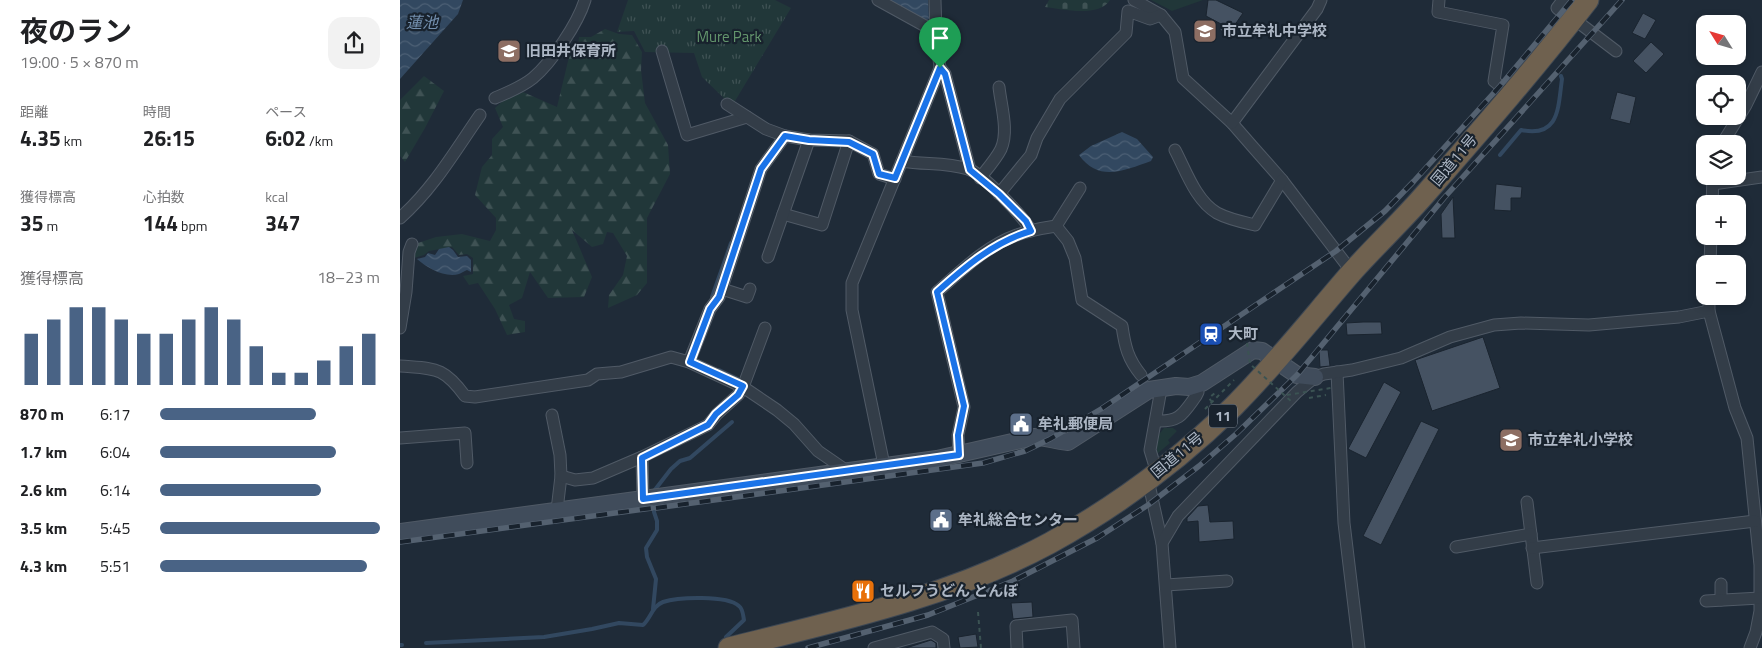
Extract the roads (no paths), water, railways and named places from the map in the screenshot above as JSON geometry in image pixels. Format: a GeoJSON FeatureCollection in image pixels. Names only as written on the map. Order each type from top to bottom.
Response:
{"type":"FeatureCollection","features":[{"type":"Feature","properties":{"kind":"highway","name":"国道11号"},"geometry":{"type":"LineString","coordinates":[[729,648],[861,615],[916,599],[986,574],[1048,544],[1092,519],[1152,477],[1232,407],[1277,360],[1352,272],[1426,194],[1588,0]]}},
{"type":"Feature","properties":{"kind":"street"},"geometry":{"type":"LineString","coordinates":[[495,98],[517,89],[534,77],[558,49],[582,11],[584,0]]}},
{"type":"Feature","properties":{"kind":"street"},"geometry":{"type":"LineString","coordinates":[[878,0],[936,32]]}},
{"type":"Feature","properties":{"kind":"street"},"geometry":{"type":"LineString","coordinates":[[884,465],[852,310],[852,283],[940,68],[935,0]]}},
{"type":"Feature","properties":{"kind":"street"},"geometry":{"type":"LineString","coordinates":[[1134,0],[1161,15],[1175,32],[1183,78],[1232,123],[1282,180],[1352,272]]}},
{"type":"Feature","properties":{"kind":"street"},"geometry":{"type":"LineString","coordinates":[[1232,123],[1321,0]]}},
{"type":"Feature","properties":{"kind":"street"},"geometry":{"type":"LineString","coordinates":[[1439,0],[1438,12],[1503,25],[1494,81],[1510,94]]}},
{"type":"Feature","properties":{"kind":"street"},"geometry":{"type":"LineString","coordinates":[[1562,0],[1557,8],[1616,51]]}},
{"type":"Feature","properties":{"kind":"street"},"geometry":{"type":"LineString","coordinates":[[999,194],[1031,155],[1037,138],[1060,99],[1126,33],[1128,11],[1150,19],[1161,15]]}},
{"type":"Feature","properties":{"kind":"street"},"geometry":{"type":"LineString","coordinates":[[662,51],[687,135],[747,117]]}},
{"type":"Feature","properties":{"kind":"street"},"geometry":{"type":"LineString","coordinates":[[940,68],[945,74],[970,170]]}},
{"type":"Feature","properties":{"kind":"street"},"geometry":{"type":"LineString","coordinates":[[1728,135],[1746,105],[1762,72]]}},
{"type":"Feature","properties":{"kind":"street"},"geometry":{"type":"LineString","coordinates":[[980,178],[1000,150],[1004,141],[999,86]]}},
{"type":"Feature","properties":{"kind":"street"},"geometry":{"type":"LineString","coordinates":[[727,104],[766,129],[785,136],[809,140],[849,142],[873,154],[879,174],[895,178]]}},
{"type":"Feature","properties":{"kind":"street"},"geometry":{"type":"LineString","coordinates":[[400,218],[436,181],[480,115]]}},
{"type":"Feature","properties":{"kind":"street"},"geometry":{"type":"LineString","coordinates":[[690,362],[710,309],[719,297],[722,289],[761,169],[785,136]]}},
{"type":"Feature","properties":{"kind":"street"},"geometry":{"type":"LineString","coordinates":[[768,257],[809,140]]}},
{"type":"Feature","properties":{"kind":"street"},"geometry":{"type":"LineString","coordinates":[[783,214],[822,225],[849,142]]}},
{"type":"Feature","properties":{"kind":"street"},"geometry":{"type":"LineString","coordinates":[[1175,150],[1196,191],[1206,204],[1216,212],[1232,219],[1255,225],[1282,180]]}},
{"type":"Feature","properties":{"kind":"street"},"geometry":{"type":"LineString","coordinates":[[902,161],[917,164],[939,163],[970,170],[999,194],[1026,221],[1031,231]]}},
{"type":"Feature","properties":{"kind":"street"},"geometry":{"type":"LineString","coordinates":[[1746,178],[1762,177]]}},
{"type":"Feature","properties":{"kind":"street"},"geometry":{"type":"LineString","coordinates":[[959,455],[958,435],[964,406],[937,292],[970,263],[994,246],[1016,235],[1056,226],[1080,188]]}},
{"type":"Feature","properties":{"kind":"street"},"geometry":{"type":"LineString","coordinates":[[1056,226],[1068,241],[1075,258],[1082,300],[1122,326],[1124,342],[1131,363],[1141,375]]}},
{"type":"Feature","properties":{"kind":"street"},"geometry":{"type":"LineString","coordinates":[[400,328],[406,292],[407,248]]}},
{"type":"Feature","properties":{"kind":"street"},"geometry":{"type":"LineString","coordinates":[[722,289],[747,297],[750,289]]}},
{"type":"Feature","properties":{"kind":"street"},"geometry":{"type":"LineString","coordinates":[[1708,305],[1708,310],[1735,408],[1747,438],[1761,565],[1756,632],[1750,648]]}},
{"type":"Feature","properties":{"kind":"street"},"geometry":{"type":"LineString","coordinates":[[1162,543],[1178,516],[1297,392],[1316,377],[1401,358],[1450,337],[1494,325],[1520,323],[1589,325],[1679,317],[1708,310]]}},
{"type":"Feature","properties":{"kind":"street"},"geometry":{"type":"LineString","coordinates":[[561,476],[575,480],[593,478],[642,458],[708,425],[716,414],[738,395],[764,328]]}},
{"type":"Feature","properties":{"kind":"street"},"geometry":{"type":"LineString","coordinates":[[400,532],[959,455],[1034,437],[1068,442],[1149,390],[1196,385],[1210,379],[1252,350],[1262,351],[1296,375],[1316,377]]}},
{"type":"Feature","properties":{"kind":"street"},"geometry":{"type":"LineString","coordinates":[[400,366],[428,368],[444,373],[454,381],[465,396],[475,398],[588,380],[597,374],[621,372],[671,357],[690,362],[743,386],[777,410],[794,424],[818,451],[847,471]]}},
{"type":"Feature","properties":{"kind":"street"},"geometry":{"type":"LineString","coordinates":[[1337,372],[1344,523],[1359,648]]}},
{"type":"Feature","properties":{"kind":"street"},"geometry":{"type":"LineString","coordinates":[[1156,421],[1180,418],[1198,392],[1196,385]]}},
{"type":"Feature","properties":{"kind":"street"},"geometry":{"type":"LineString","coordinates":[[1161,389],[1150,450],[1162,543],[1170,648]]}},
{"type":"Feature","properties":{"kind":"street"},"geometry":{"type":"LineString","coordinates":[[552,416],[560,454],[561,476],[558,510]]}},
{"type":"Feature","properties":{"kind":"street"},"geometry":{"type":"LineString","coordinates":[[400,438],[465,433],[467,463]]}},
{"type":"Feature","properties":{"kind":"street"},"geometry":{"type":"LineString","coordinates":[[642,458],[643,499]]}},
{"type":"Feature","properties":{"kind":"street"},"geometry":{"type":"LineString","coordinates":[[1526,502],[1537,583]]}},
{"type":"Feature","properties":{"kind":"street"},"geometry":{"type":"LineString","coordinates":[[1532,548],[1755,521]]}},
{"type":"Feature","properties":{"kind":"street"},"geometry":{"type":"LineString","coordinates":[[1456,547],[1530,534]]}},
{"type":"Feature","properties":{"kind":"street"},"geometry":{"type":"LineString","coordinates":[[1166,585],[1226,581]]}},
{"type":"Feature","properties":{"kind":"street"},"geometry":{"type":"LineString","coordinates":[[1721,584],[1721,600]]}},
{"type":"Feature","properties":{"kind":"street"},"geometry":{"type":"LineString","coordinates":[[1706,601],[1760,598]]}},
{"type":"Feature","properties":{"kind":"street"},"geometry":{"type":"LineString","coordinates":[[1017,648],[1016,626],[1072,620],[1074,648]]}},
{"type":"Feature","properties":{"kind":"street"},"geometry":{"type":"LineString","coordinates":[[874,648],[932,632],[942,639],[944,648]]}},
{"type":"Feature","properties":{"kind":"water","name":"蓮池"},"geometry":{"type":"Polygon","coordinates":[[[400,0],[463,0],[458,14],[400,79],[400,0]]]}},
{"type":"Feature","properties":{"kind":"water"},"geometry":{"type":"Polygon","coordinates":[[[885,0],[928,0],[929,19],[927,21],[885,0]]]}},
{"type":"Feature","properties":{"kind":"water"},"geometry":{"type":"Polygon","coordinates":[[[1122,132],[1137,139],[1153,157],[1151,161],[1132,168],[1104,172],[1087,164],[1079,155],[1091,146],[1122,132]]]}},
{"type":"Feature","properties":{"kind":"water"},"geometry":{"type":"Polygon","coordinates":[[[449,247],[458,257],[467,256],[471,260],[471,272],[467,270],[459,274],[448,275],[431,269],[417,259],[425,257],[428,253],[435,255],[439,249],[449,247]]]}},
{"type":"Feature","properties":{"kind":"waterway"},"geometry":{"type":"LineString","coordinates":[[1500,155],[1521,130],[1534,131],[1550,125],[1558,110],[1561,76]]}},
{"type":"Feature","properties":{"kind":"waterway"},"geometry":{"type":"LineString","coordinates":[[712,297],[731,243]]}},
{"type":"Feature","properties":{"kind":"waterway"},"geometry":{"type":"LineString","coordinates":[[719,370],[738,379]]}},
{"type":"Feature","properties":{"kind":"waterway"},"geometry":{"type":"LineString","coordinates":[[654,491],[671,469],[680,461],[690,458],[732,422]]}},
{"type":"Feature","properties":{"kind":"waterway"},"geometry":{"type":"LineString","coordinates":[[653,609],[656,579],[647,557],[646,548],[657,530],[654,504]]}},
{"type":"Feature","properties":{"kind":"waterway"},"geometry":{"type":"LineString","coordinates":[[426,643],[544,637],[619,623],[643,625],[659,604],[670,600],[690,598],[724,600],[733,602],[740,607],[744,620],[726,637]]}},
{"type":"Feature","properties":{"kind":"railway"},"geometry":{"type":"LineString","coordinates":[[656,508],[983,463],[1025,451],[1050,439],[1101,409],[1336,251],[1385,211],[1500,86],[1572,0]]}},
{"type":"Feature","properties":{"kind":"railway"},"geometry":{"type":"LineString","coordinates":[[808,648],[928,615],[1013,581],[1097,538],[1148,505],[1199,466],[1236,434],[1297,375],[1444,198],[1622,0]]}},
{"type":"Feature","properties":{"kind":"railway"},"geometry":{"type":"LineString","coordinates":[[400,542],[652,508]]}},
{"type":"Feature","properties":{"kind":"place","name":"市立牟礼中学校"},"geometry":{"type":"Point","coordinates":[1205,31]}},
{"type":"Feature","properties":{"kind":"place","name":"旧田井保育所"},"geometry":{"type":"Point","coordinates":[509,51]}},
{"type":"Feature","properties":{"kind":"place","name":"大町"},"geometry":{"type":"Point","coordinates":[1211,334]}},
{"type":"Feature","properties":{"kind":"place","name":"牟礼郵便局"},"geometry":{"type":"Point","coordinates":[1021,424]}},
{"type":"Feature","properties":{"kind":"place","name":"市立牟礼小学校"},"geometry":{"type":"Point","coordinates":[1511,440]}},
{"type":"Feature","properties":{"kind":"place","name":"牟礼総合センター"},"geometry":{"type":"Point","coordinates":[941,520]}},
{"type":"Feature","properties":{"kind":"place","name":"セルフうどん とんぼ"},"geometry":{"type":"Point","coordinates":[863,591]}},
{"type":"Feature","properties":{"kind":"park label","name":"Mure Park"},"geometry":{"type":"Point","coordinates":[729,37]}}]}
